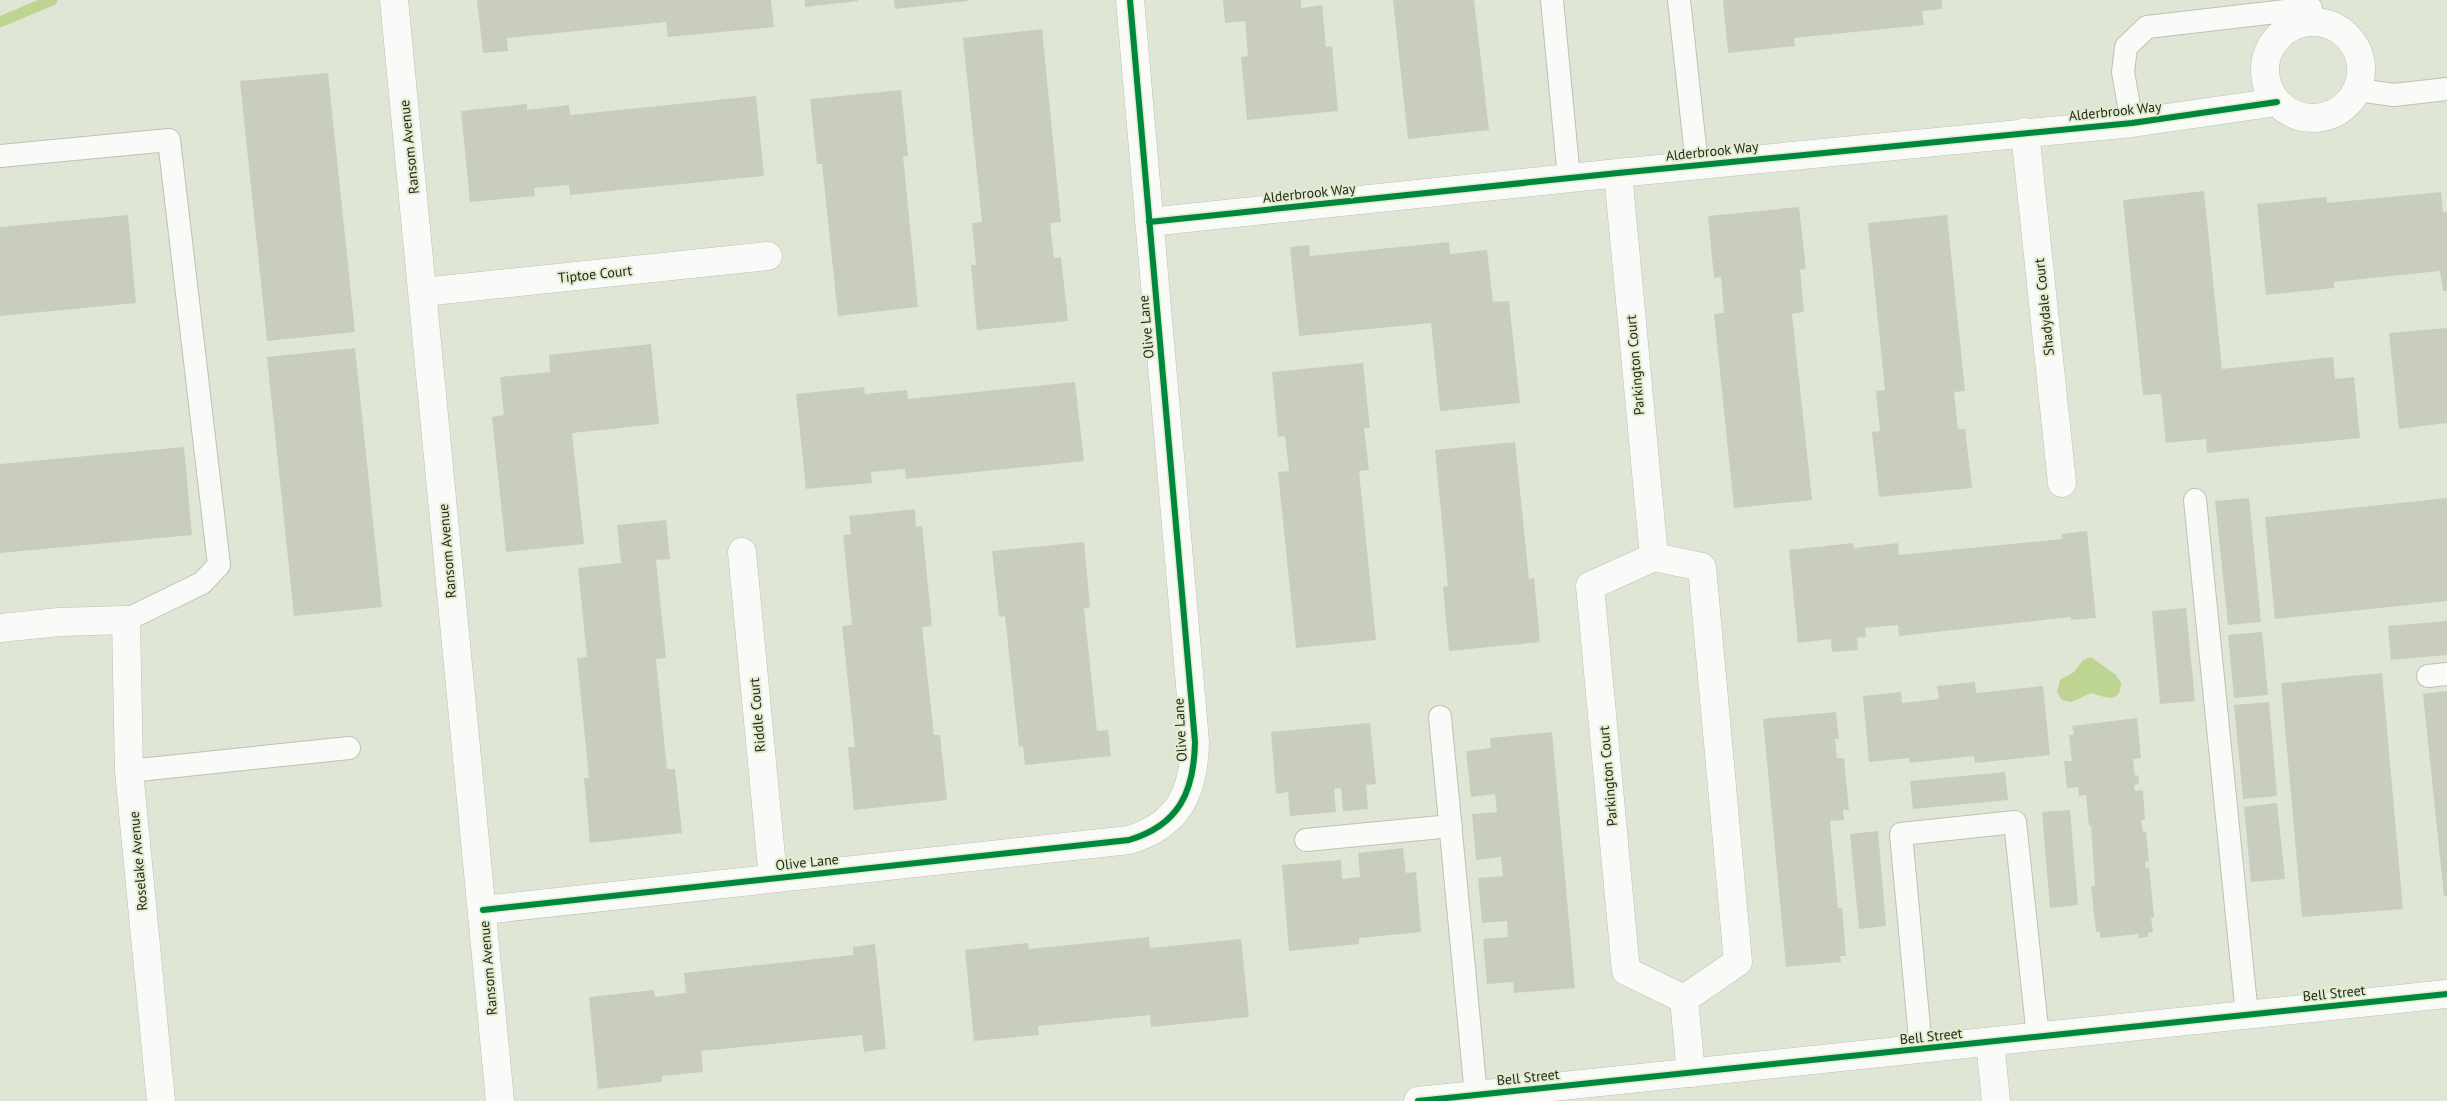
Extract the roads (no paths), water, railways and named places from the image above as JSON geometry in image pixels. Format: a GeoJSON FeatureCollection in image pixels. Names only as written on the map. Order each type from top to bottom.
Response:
{"type":"FeatureCollection","features":[{"type":"Feature","properties":{"kind":"street","name":"Ransom Avenue"},"geometry":{"type":"LineString","coordinates":[[394,0],[500,1101]]}},
{"type":"Feature","properties":{"kind":"street","name":"Olive Lane"},"geometry":{"type":"LineString","coordinates":[[483,910],[1129,840],[1149,834],[1166,822],[1180,806],[1189,788],[1194,767],[1195,742],[1130,0]]}},
{"type":"Feature","properties":{"kind":"street"},"geometry":{"type":"LineString","coordinates":[[2311,10],[2328,23],[2343,31],[2354,43],[2360,58],[2362,74],[2358,90],[2349,103],[2336,113],[2321,118],[2305,118],[2290,113],[2277,102],[2268,89],[2265,74],[2266,58],[2273,44],[2283,32],[2297,24],[2311,10]]}},
{"type":"Feature","properties":{"kind":"street","name":"Alderbrook Way"},"geometry":{"type":"LineString","coordinates":[[1149,222],[1697,165],[2132,123],[2277,102]]}},
{"type":"Feature","properties":{"kind":"street","name":"Shadydale Court"},"geometry":{"type":"LineString","coordinates":[[2025,132],[2062,483]]}},
{"type":"Feature","properties":{"kind":"street","name":"Parkington Court"},"geometry":{"type":"LineString","coordinates":[[1618,173],[1654,557],[1590,586],[1626,971],[1684,999]]}},
{"type":"Feature","properties":{"kind":"street","name":"Tiptoe Court"},"geometry":{"type":"LineString","coordinates":[[423,292],[768,256]]}},
{"type":"Feature","properties":{"kind":"street","name":"Riddle Court"},"geometry":{"type":"LineString","coordinates":[[742,552],[773,878]]}},
{"type":"Feature","properties":{"kind":"street"},"geometry":{"type":"LineString","coordinates":[[1654,557],[1702,567],[1738,962],[1684,999],[1691,1073]]}},
{"type":"Feature","properties":{"kind":"street"},"geometry":{"type":"LineString","coordinates":[[0,628],[59,622],[126,620]]}},
{"type":"Feature","properties":{"kind":"street","name":"Roselake Avenue"},"geometry":{"type":"LineString","coordinates":[[126,620],[129,771],[160,1101]]}},
{"type":"Feature","properties":{"kind":"street","name":"Bell Street"},"geometry":{"type":"LineString","coordinates":[[1418,1101],[2447,994]]}},
{"type":"Feature","properties":{"kind":"street"},"geometry":{"type":"LineString","coordinates":[[1990,1042],[1996,1101]]}},
{"type":"Feature","properties":{"kind":"lane"},"geometry":{"type":"LineString","coordinates":[[1552,0],[1569,178]]}},
{"type":"Feature","properties":{"kind":"lane"},"geometry":{"type":"LineString","coordinates":[[1679,0],[1697,165]]}},
{"type":"Feature","properties":{"kind":"lane"},"geometry":{"type":"LineString","coordinates":[[2132,123],[2123,72],[2126,47],[2147,27],[2311,10]]}},
{"type":"Feature","properties":{"kind":"lane"},"geometry":{"type":"LineString","coordinates":[[2358,90],[2394,94],[2447,88]]}},
{"type":"Feature","properties":{"kind":"lane"},"geometry":{"type":"LineString","coordinates":[[0,156],[169,140],[219,565],[202,583],[126,620]]}},
{"type":"Feature","properties":{"kind":"lane"},"geometry":{"type":"LineString","coordinates":[[2195,500],[2247,1014]]}},
{"type":"Feature","properties":{"kind":"lane"},"geometry":{"type":"LineString","coordinates":[[1440,716],[1476,1095]]}},
{"type":"Feature","properties":{"kind":"lane"},"geometry":{"type":"LineString","coordinates":[[129,771],[349,748]]}},
{"type":"Feature","properties":{"kind":"lane"},"geometry":{"type":"LineString","coordinates":[[1921,1049],[1901,834],[2015,822],[2038,1037]]}},
{"type":"Feature","properties":{"kind":"lane"},"geometry":{"type":"LineString","coordinates":[[1306,840],[1450,826]]}},
{"type":"Feature","properties":{"kind":"waterway"},"geometry":{"type":"LineString","coordinates":[[0,22],[52,0]]}}]}
